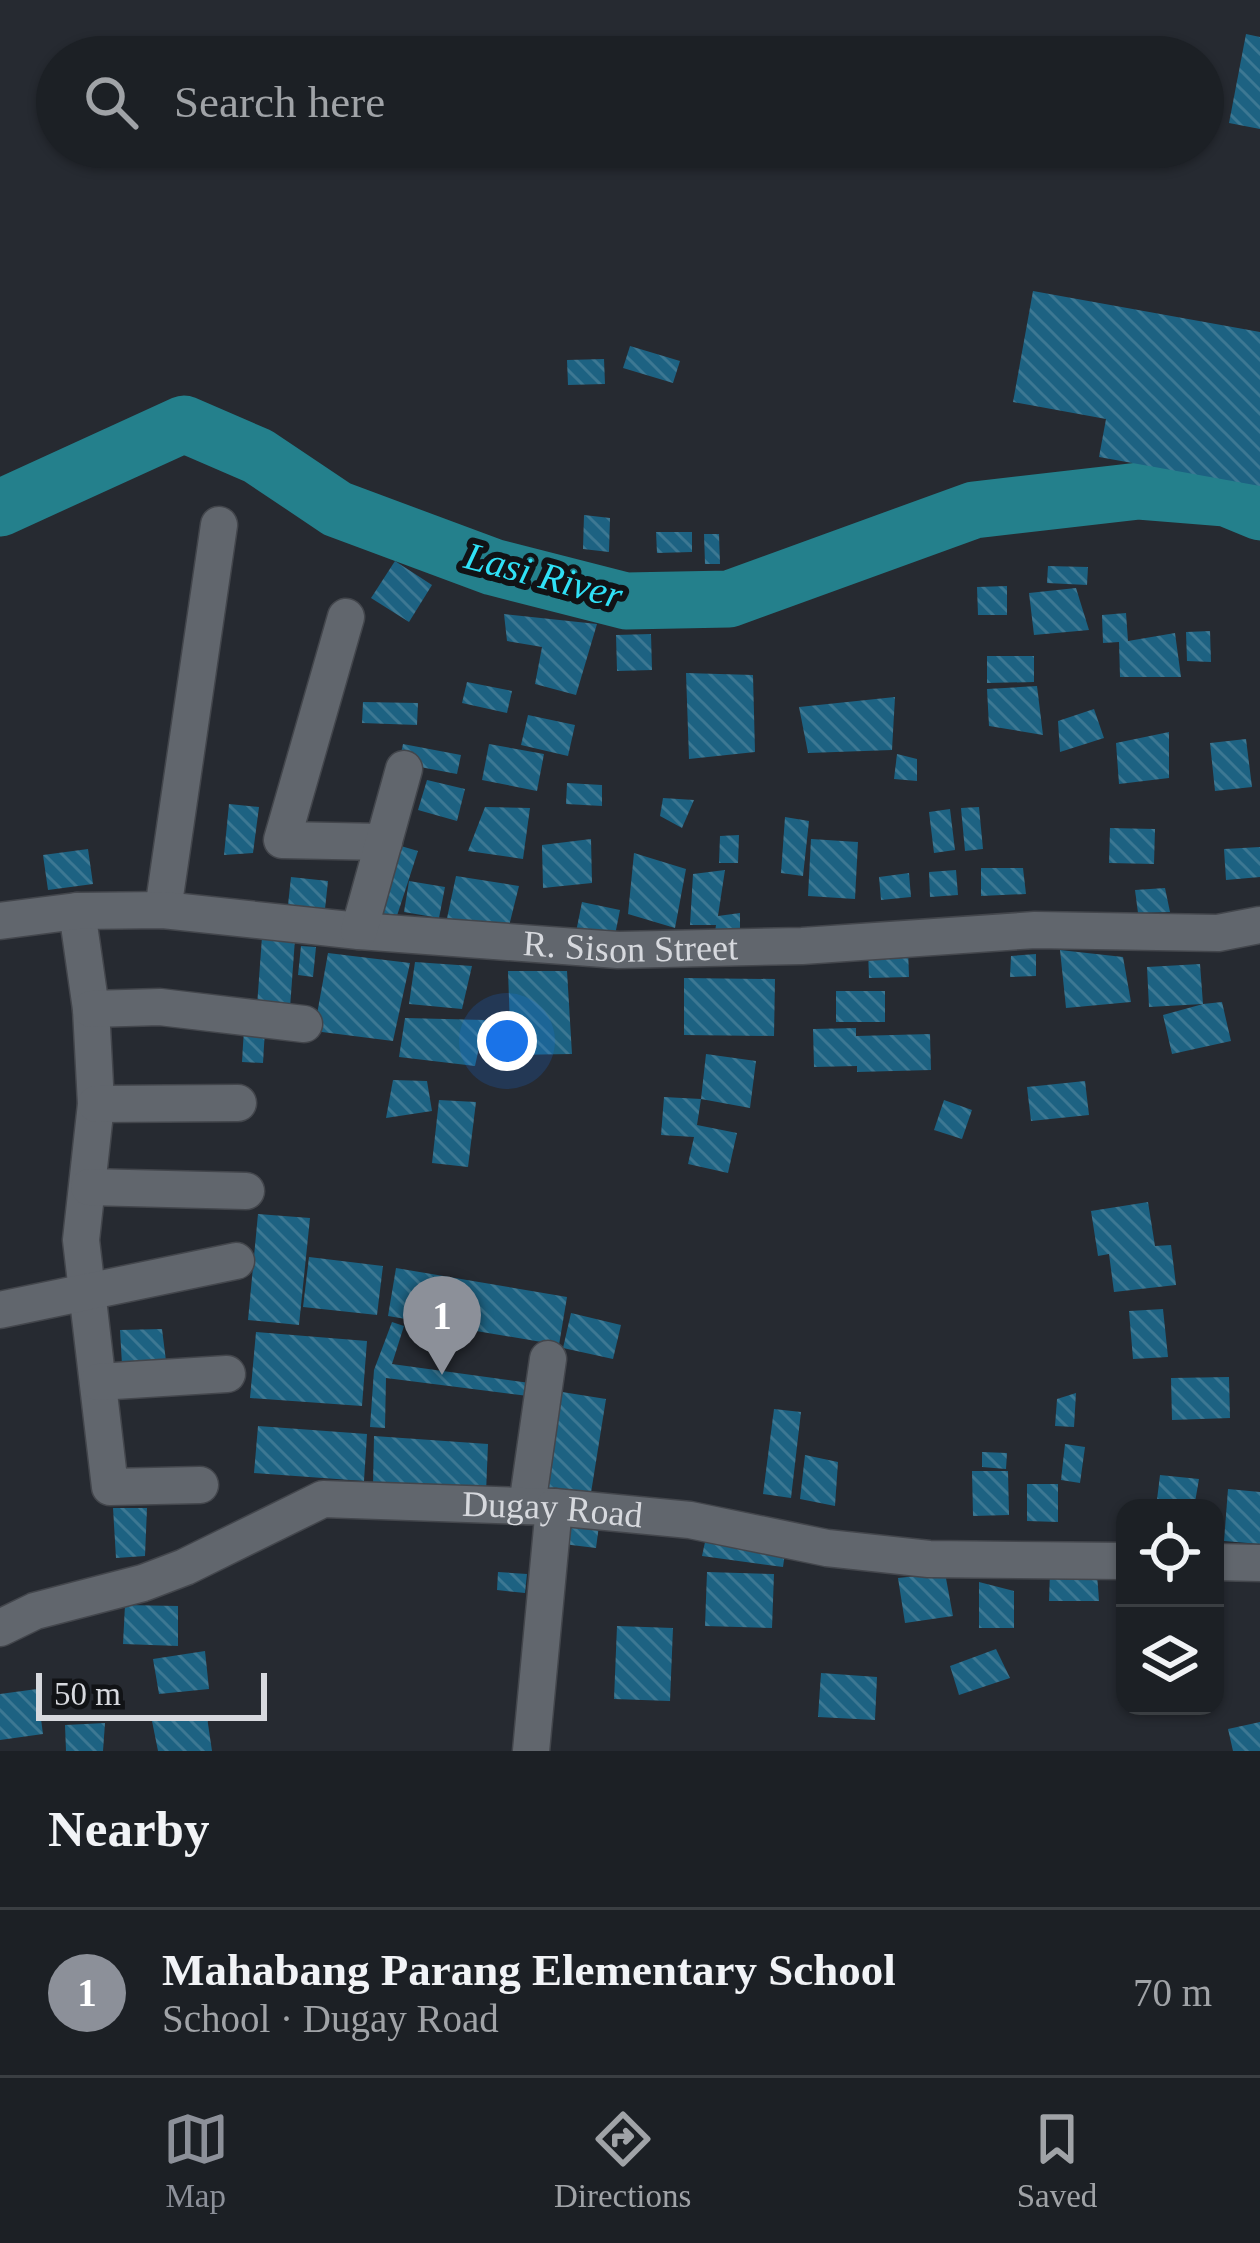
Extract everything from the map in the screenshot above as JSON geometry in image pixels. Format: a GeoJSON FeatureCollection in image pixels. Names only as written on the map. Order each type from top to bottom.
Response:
{"type":"FeatureCollection","features":[{"type":"Feature","properties":{"kind":"street"},"geometry":{"type":"LineString","coordinates":[[163,910],[219,525]]}},
{"type":"Feature","properties":{"kind":"street"},"geometry":{"type":"LineString","coordinates":[[346,617],[281,840],[384,842]]}},
{"type":"Feature","properties":{"kind":"street"},"geometry":{"type":"LineString","coordinates":[[359,931],[404,769]]}},
{"type":"Feature","properties":{"kind":"street"},"geometry":{"type":"LineString","coordinates":[[77,910],[91,1009],[95,1105],[81,1240],[110,1487],[200,1485]]}},
{"type":"Feature","properties":{"kind":"street","name":"R. Sison Street"},"geometry":{"type":"LineString","coordinates":[[0,921],[77,910],[163,910],[359,931],[618,950],[802,946],[1035,930],[1218,933],[1260,925]]}},
{"type":"Feature","properties":{"kind":"street"},"geometry":{"type":"LineString","coordinates":[[91,1009],[179,1008],[304,1024]]}},
{"type":"Feature","properties":{"kind":"street"},"geometry":{"type":"LineString","coordinates":[[95,1105],[238,1103]]}},
{"type":"Feature","properties":{"kind":"street"},"geometry":{"type":"LineString","coordinates":[[89,1187],[246,1191]]}},
{"type":"Feature","properties":{"kind":"street"},"geometry":{"type":"LineString","coordinates":[[0,1310],[236,1262]]}},
{"type":"Feature","properties":{"kind":"street"},"geometry":{"type":"LineString","coordinates":[[531,1751],[548,1359]]}},
{"type":"Feature","properties":{"kind":"street"},"geometry":{"type":"LineString","coordinates":[[98,1382],[227,1373]]}},
{"type":"Feature","properties":{"kind":"street","name":"Dugay Road"},"geometry":{"type":"LineString","coordinates":[[0,1628],[35,1611],[185,1567],[322,1498],[540,1507],[690,1520],[827,1549],[929,1559],[1116,1561]]}},
{"type":"Feature","properties":{"kind":"street"},"geometry":{"type":"LineString","coordinates":[[1224,1562],[1260,1563]]}},
{"type":"Feature","properties":{"kind":"building"},"geometry":{"type":"Polygon","coordinates":[[[1246,34],[1260,37],[1260,129],[1229,123],[1246,34]]]}},
{"type":"Feature","properties":{"kind":"building"},"geometry":{"type":"Polygon","coordinates":[[[1033,291],[1260,332],[1260,486],[1099,457],[1106,419],[1013,402],[1033,291]]]}},
{"type":"Feature","properties":{"kind":"building"},"geometry":{"type":"Polygon","coordinates":[[[630,346],[680,361],[673,383],[623,368],[630,346]]]}},
{"type":"Feature","properties":{"kind":"building"},"geometry":{"type":"Polygon","coordinates":[[[604,359],[605,384],[568,385],[567,360],[604,359]]]}},
{"type":"Feature","properties":{"kind":"building"},"geometry":{"type":"Polygon","coordinates":[[[584,515],[610,518],[609,552],[583,549],[584,515]]]}},
{"type":"Feature","properties":{"kind":"building"},"geometry":{"type":"Polygon","coordinates":[[[656,532],[692,532],[692,552],[657,553],[656,532]]]}},
{"type":"Feature","properties":{"kind":"building"},"geometry":{"type":"Polygon","coordinates":[[[704,534],[719,534],[720,564],[705,564],[704,534]]]}},
{"type":"Feature","properties":{"kind":"building"},"geometry":{"type":"Polygon","coordinates":[[[395,561],[432,585],[409,622],[371,598],[395,561]]]}},
{"type":"Feature","properties":{"kind":"building"},"geometry":{"type":"Polygon","coordinates":[[[1048,566],[1088,567],[1087,585],[1047,583],[1048,566]]]}},
{"type":"Feature","properties":{"kind":"building"},"geometry":{"type":"Polygon","coordinates":[[[1007,586],[1007,615],[978,615],[977,587],[1007,586]]]}},
{"type":"Feature","properties":{"kind":"building"},"geometry":{"type":"Polygon","coordinates":[[[1076,588],[1089,630],[1034,635],[1029,593],[1076,588]]]}},
{"type":"Feature","properties":{"kind":"building"},"geometry":{"type":"Polygon","coordinates":[[[1126,613],[1128,641],[1175,633],[1181,677],[1120,677],[1119,642],[1103,643],[1102,615],[1126,613]]]}},
{"type":"Feature","properties":{"kind":"building"},"geometry":{"type":"Polygon","coordinates":[[[504,614],[597,624],[576,695],[535,684],[542,647],[507,641],[504,614]]]}},
{"type":"Feature","properties":{"kind":"building"},"geometry":{"type":"Polygon","coordinates":[[[1210,631],[1211,662],[1187,661],[1186,632],[1210,631]]]}},
{"type":"Feature","properties":{"kind":"building"},"geometry":{"type":"Polygon","coordinates":[[[651,634],[652,670],[617,671],[616,635],[651,634]]]}},
{"type":"Feature","properties":{"kind":"building"},"geometry":{"type":"Polygon","coordinates":[[[987,656],[1034,656],[1034,682],[987,683],[987,656]]]}},
{"type":"Feature","properties":{"kind":"building"},"geometry":{"type":"Polygon","coordinates":[[[686,673],[753,675],[755,752],[689,759],[686,673]]]}},
{"type":"Feature","properties":{"kind":"building"},"geometry":{"type":"Polygon","coordinates":[[[467,682],[512,691],[507,713],[462,703],[467,682]]]}},
{"type":"Feature","properties":{"kind":"building"},"geometry":{"type":"Polygon","coordinates":[[[1037,686],[1043,735],[989,726],[987,689],[1037,686]]]}},
{"type":"Feature","properties":{"kind":"building"},"geometry":{"type":"Polygon","coordinates":[[[895,697],[892,750],[808,753],[799,707],[895,697]]]}},
{"type":"Feature","properties":{"kind":"building"},"geometry":{"type":"Polygon","coordinates":[[[363,702],[418,703],[417,725],[362,723],[363,702]]]}},
{"type":"Feature","properties":{"kind":"building"},"geometry":{"type":"Polygon","coordinates":[[[1094,709],[1104,738],[1060,752],[1058,721],[1094,709]]]}},
{"type":"Feature","properties":{"kind":"building"},"geometry":{"type":"Polygon","coordinates":[[[528,715],[575,725],[568,756],[521,745],[528,715]]]}},
{"type":"Feature","properties":{"kind":"building"},"geometry":{"type":"Polygon","coordinates":[[[1169,732],[1169,778],[1119,784],[1116,743],[1169,732]]]}},
{"type":"Feature","properties":{"kind":"building"},"geometry":{"type":"Polygon","coordinates":[[[1246,739],[1252,787],[1215,791],[1210,743],[1246,739]]]}},
{"type":"Feature","properties":{"kind":"building"},"geometry":{"type":"Polygon","coordinates":[[[403,744],[461,755],[457,774],[399,763],[403,744]]]}},
{"type":"Feature","properties":{"kind":"building"},"geometry":{"type":"Polygon","coordinates":[[[489,744],[544,754],[537,791],[482,780],[489,744]]]}},
{"type":"Feature","properties":{"kind":"building"},"geometry":{"type":"Polygon","coordinates":[[[897,754],[917,759],[917,781],[894,779],[897,754]]]}},
{"type":"Feature","properties":{"kind":"building"},"geometry":{"type":"Polygon","coordinates":[[[427,780],[465,789],[457,821],[418,810],[427,780]]]}},
{"type":"Feature","properties":{"kind":"building"},"geometry":{"type":"Polygon","coordinates":[[[567,783],[602,785],[602,806],[566,804],[567,783]]]}},
{"type":"Feature","properties":{"kind":"building"},"geometry":{"type":"Polygon","coordinates":[[[663,798],[694,800],[682,828],[660,816],[663,798]]]}},
{"type":"Feature","properties":{"kind":"building"},"geometry":{"type":"Polygon","coordinates":[[[229,804],[259,807],[253,853],[224,855],[229,804]]]}},
{"type":"Feature","properties":{"kind":"building"},"geometry":{"type":"Polygon","coordinates":[[[485,807],[530,808],[523,859],[468,851],[485,807]]]}},
{"type":"Feature","properties":{"kind":"building"},"geometry":{"type":"Polygon","coordinates":[[[979,807],[983,849],[965,851],[961,808],[979,807]]]}},
{"type":"Feature","properties":{"kind":"building"},"geometry":{"type":"Polygon","coordinates":[[[950,809],[955,850],[934,853],[929,812],[950,809]]]}},
{"type":"Feature","properties":{"kind":"building"},"geometry":{"type":"Polygon","coordinates":[[[785,817],[809,821],[803,876],[781,873],[785,817]]]}},
{"type":"Feature","properties":{"kind":"building"},"geometry":{"type":"Polygon","coordinates":[[[1110,828],[1155,829],[1154,864],[1109,863],[1110,828]]]}},
{"type":"Feature","properties":{"kind":"building"},"geometry":{"type":"Polygon","coordinates":[[[739,835],[738,863],[719,863],[720,836],[739,835]]]}},
{"type":"Feature","properties":{"kind":"building"},"geometry":{"type":"Polygon","coordinates":[[[591,839],[592,883],[543,888],[542,845],[591,839]]]}},
{"type":"Feature","properties":{"kind":"building"},"geometry":{"type":"Polygon","coordinates":[[[811,839],[858,842],[855,899],[808,896],[811,839]]]}},
{"type":"Feature","properties":{"kind":"building"},"geometry":{"type":"Polygon","coordinates":[[[394,844],[418,851],[394,925],[370,917],[394,844]]]}},
{"type":"Feature","properties":{"kind":"building"},"geometry":{"type":"Polygon","coordinates":[[[1260,847],[1260,877],[1226,880],[1224,849],[1260,847]]]}},
{"type":"Feature","properties":{"kind":"building"},"geometry":{"type":"Polygon","coordinates":[[[88,849],[93,884],[48,890],[43,855],[88,849]]]}},
{"type":"Feature","properties":{"kind":"building"},"geometry":{"type":"Polygon","coordinates":[[[634,853],[686,869],[675,928],[628,914],[634,853]]]}},
{"type":"Feature","properties":{"kind":"building"},"geometry":{"type":"Polygon","coordinates":[[[981,868],[1023,868],[1026,894],[981,896],[981,868]]]}},
{"type":"Feature","properties":{"kind":"building"},"geometry":{"type":"Polygon","coordinates":[[[725,870],[718,916],[740,913],[740,941],[714,939],[716,925],[690,925],[693,874],[725,870]]]}},
{"type":"Feature","properties":{"kind":"building"},"geometry":{"type":"Polygon","coordinates":[[[956,870],[958,895],[930,897],[929,872],[956,870]]]}},
{"type":"Feature","properties":{"kind":"building"},"geometry":{"type":"Polygon","coordinates":[[[909,873],[911,897],[881,900],[879,877],[909,873]]]}},
{"type":"Feature","properties":{"kind":"building"},"geometry":{"type":"Polygon","coordinates":[[[456,876],[519,886],[506,938],[446,923],[456,876]]]}},
{"type":"Feature","properties":{"kind":"building"},"geometry":{"type":"Polygon","coordinates":[[[291,877],[328,881],[325,909],[288,905],[291,877]]]}},
{"type":"Feature","properties":{"kind":"building"},"geometry":{"type":"Polygon","coordinates":[[[409,881],[445,887],[439,918],[404,912],[409,881]]]}},
{"type":"Feature","properties":{"kind":"building"},"geometry":{"type":"Polygon","coordinates":[[[1165,888],[1170,912],[1138,913],[1135,890],[1165,888]]]}},
{"type":"Feature","properties":{"kind":"building"},"geometry":{"type":"Polygon","coordinates":[[[582,902],[620,910],[614,940],[576,932],[582,902]]]}},
{"type":"Feature","properties":{"kind":"building"},"geometry":{"type":"Polygon","coordinates":[[[262,937],[295,939],[290,1008],[257,1006],[262,937]]]}},
{"type":"Feature","properties":{"kind":"building"},"geometry":{"type":"Polygon","coordinates":[[[301,946],[316,947],[313,977],[298,975],[301,946]]]}},
{"type":"Feature","properties":{"kind":"building"},"geometry":{"type":"Polygon","coordinates":[[[908,949],[909,977],[869,978],[868,951],[908,949]]]}},
{"type":"Feature","properties":{"kind":"building"},"geometry":{"type":"Polygon","coordinates":[[[1060,950],[1123,957],[1131,1002],[1066,1008],[1060,950]]]}},
{"type":"Feature","properties":{"kind":"building"},"geometry":{"type":"Polygon","coordinates":[[[328,953],[410,963],[393,1041],[314,1031],[328,953]]]}},
{"type":"Feature","properties":{"kind":"building"},"geometry":{"type":"Polygon","coordinates":[[[1036,954],[1036,976],[1010,977],[1011,956],[1036,954]]]}},
{"type":"Feature","properties":{"kind":"building"},"geometry":{"type":"Polygon","coordinates":[[[415,962],[472,966],[462,1009],[409,1004],[415,962]]]}},
{"type":"Feature","properties":{"kind":"building"},"geometry":{"type":"Polygon","coordinates":[[[1200,964],[1203,1004],[1149,1007],[1147,967],[1200,964]]]}},
{"type":"Feature","properties":{"kind":"building"},"geometry":{"type":"Polygon","coordinates":[[[508,971],[567,971],[572,1054],[511,1055],[508,971]]]}},
{"type":"Feature","properties":{"kind":"building"},"geometry":{"type":"Polygon","coordinates":[[[684,978],[775,979],[774,1036],[684,1035],[684,978]]]}},
{"type":"Feature","properties":{"kind":"building"},"geometry":{"type":"Polygon","coordinates":[[[836,991],[885,991],[885,1022],[836,1022],[836,991]]]}},
{"type":"Feature","properties":{"kind":"building"},"geometry":{"type":"Polygon","coordinates":[[[1222,1002],[1231,1041],[1172,1054],[1163,1015],[1222,1002]]]}},
{"type":"Feature","properties":{"kind":"building"},"geometry":{"type":"Polygon","coordinates":[[[405,1018],[485,1020],[475,1066],[399,1057],[405,1018]]]}},
{"type":"Feature","properties":{"kind":"building"},"geometry":{"type":"Polygon","coordinates":[[[244,1028],[265,1029],[263,1063],[242,1062],[244,1028]]]}},
{"type":"Feature","properties":{"kind":"building"},"geometry":{"type":"Polygon","coordinates":[[[856,1028],[856,1036],[930,1034],[931,1070],[857,1072],[857,1066],[814,1067],[813,1029],[856,1028]]]}},
{"type":"Feature","properties":{"kind":"building"},"geometry":{"type":"Polygon","coordinates":[[[706,1054],[756,1061],[750,1108],[701,1099],[706,1054]]]}},
{"type":"Feature","properties":{"kind":"building"},"geometry":{"type":"Polygon","coordinates":[[[393,1080],[427,1081],[432,1111],[386,1118],[393,1080]]]}},
{"type":"Feature","properties":{"kind":"building"},"geometry":{"type":"Polygon","coordinates":[[[1085,1081],[1089,1115],[1031,1121],[1027,1087],[1085,1081]]]}},
{"type":"Feature","properties":{"kind":"building"},"geometry":{"type":"Polygon","coordinates":[[[664,1097],[701,1099],[697,1125],[737,1133],[728,1173],[688,1164],[694,1137],[661,1135],[664,1097]]]}},
{"type":"Feature","properties":{"kind":"building"},"geometry":{"type":"Polygon","coordinates":[[[439,1100],[476,1102],[468,1167],[432,1163],[439,1100]]]}},
{"type":"Feature","properties":{"kind":"building"},"geometry":{"type":"Polygon","coordinates":[[[944,1100],[972,1110],[962,1139],[934,1130],[944,1100]]]}},
{"type":"Feature","properties":{"kind":"building"},"geometry":{"type":"Polygon","coordinates":[[[1148,1202],[1155,1246],[1171,1245],[1176,1285],[1114,1292],[1109,1254],[1098,1256],[1091,1211],[1148,1202]]]}},
{"type":"Feature","properties":{"kind":"building"},"geometry":{"type":"Polygon","coordinates":[[[258,1214],[310,1218],[299,1325],[248,1320],[258,1214]]]}},
{"type":"Feature","properties":{"kind":"building"},"geometry":{"type":"Polygon","coordinates":[[[309,1257],[383,1266],[377,1315],[303,1307],[309,1257]]]}},
{"type":"Feature","properties":{"kind":"building"},"geometry":{"type":"Polygon","coordinates":[[[396,1268],[567,1297],[559,1345],[388,1316],[396,1268]]]}},
{"type":"Feature","properties":{"kind":"building"},"geometry":{"type":"Polygon","coordinates":[[[1163,1309],[1168,1357],[1133,1359],[1129,1311],[1163,1309]]]}},
{"type":"Feature","properties":{"kind":"building"},"geometry":{"type":"Polygon","coordinates":[[[571,1313],[621,1325],[613,1359],[563,1348],[571,1313]]]}},
{"type":"Feature","properties":{"kind":"building"},"geometry":{"type":"Polygon","coordinates":[[[392,1322],[404,1326],[392,1364],[537,1384],[536,1397],[386,1378],[385,1428],[370,1427],[374,1370],[392,1322]]]}},
{"type":"Feature","properties":{"kind":"building"},"geometry":{"type":"Polygon","coordinates":[[[162,1329],[166,1361],[122,1365],[120,1330],[162,1329]]]}},
{"type":"Feature","properties":{"kind":"building"},"geometry":{"type":"Polygon","coordinates":[[[256,1332],[367,1341],[362,1406],[250,1398],[256,1332]]]}},
{"type":"Feature","properties":{"kind":"building"},"geometry":{"type":"Polygon","coordinates":[[[1229,1377],[1230,1418],[1172,1420],[1171,1378],[1229,1377]]]}},
{"type":"Feature","properties":{"kind":"building"},"geometry":{"type":"Polygon","coordinates":[[[556,1391],[606,1399],[590,1499],[540,1491],[556,1391]]]}},
{"type":"Feature","properties":{"kind":"building"},"geometry":{"type":"Polygon","coordinates":[[[1076,1393],[1074,1427],[1055,1426],[1057,1399],[1076,1393]]]}},
{"type":"Feature","properties":{"kind":"building"},"geometry":{"type":"Polygon","coordinates":[[[774,1409],[801,1412],[791,1498],[763,1494],[774,1409]]]}},
{"type":"Feature","properties":{"kind":"building"},"geometry":{"type":"Polygon","coordinates":[[[258,1426],[367,1434],[364,1481],[254,1473],[258,1426]]]}},
{"type":"Feature","properties":{"kind":"building"},"geometry":{"type":"Polygon","coordinates":[[[374,1436],[488,1444],[486,1493],[373,1486],[374,1436]]]}},
{"type":"Feature","properties":{"kind":"building"},"geometry":{"type":"Polygon","coordinates":[[[1065,1444],[1085,1447],[1080,1483],[1061,1480],[1065,1444]]]}},
{"type":"Feature","properties":{"kind":"building"},"geometry":{"type":"Polygon","coordinates":[[[982,1452],[1007,1453],[1006,1469],[982,1467],[982,1452]]]}},
{"type":"Feature","properties":{"kind":"building"},"geometry":{"type":"Polygon","coordinates":[[[805,1455],[838,1462],[835,1506],[800,1499],[805,1455]]]}},
{"type":"Feature","properties":{"kind":"building"},"geometry":{"type":"Polygon","coordinates":[[[972,1471],[1008,1471],[1009,1515],[973,1516],[972,1471]]]}},
{"type":"Feature","properties":{"kind":"building"},"geometry":{"type":"Polygon","coordinates":[[[1160,1475],[1199,1479],[1196,1499],[1157,1499],[1160,1475]]]}},
{"type":"Feature","properties":{"kind":"building"},"geometry":{"type":"Polygon","coordinates":[[[1027,1484],[1058,1484],[1058,1522],[1027,1521],[1027,1484]]]}},
{"type":"Feature","properties":{"kind":"building"},"geometry":{"type":"Polygon","coordinates":[[[1228,1489],[1260,1492],[1260,1544],[1224,1541],[1228,1489]]]}},
{"type":"Feature","properties":{"kind":"building"},"geometry":{"type":"Polygon","coordinates":[[[113,1508],[147,1508],[145,1556],[116,1558],[113,1508]]]}},
{"type":"Feature","properties":{"kind":"building"},"geometry":{"type":"Polygon","coordinates":[[[567,1516],[600,1518],[596,1548],[563,1544],[567,1516]]]}},
{"type":"Feature","properties":{"kind":"building"},"geometry":{"type":"Polygon","coordinates":[[[708,1528],[786,1546],[783,1567],[702,1556],[708,1528]]]}},
{"type":"Feature","properties":{"kind":"building"},"geometry":{"type":"Polygon","coordinates":[[[498,1572],[527,1574],[525,1593],[497,1590],[498,1572]]]}},
{"type":"Feature","properties":{"kind":"building"},"geometry":{"type":"Polygon","coordinates":[[[707,1572],[774,1574],[772,1628],[705,1626],[707,1572]]]}},
{"type":"Feature","properties":{"kind":"building"},"geometry":{"type":"Polygon","coordinates":[[[1050,1572],[1097,1574],[1099,1601],[1049,1601],[1050,1572]]]}},
{"type":"Feature","properties":{"kind":"building"},"geometry":{"type":"Polygon","coordinates":[[[945,1573],[953,1616],[905,1623],[898,1578],[945,1573]]]}},
{"type":"Feature","properties":{"kind":"building"},"geometry":{"type":"Polygon","coordinates":[[[979,1582],[1014,1591],[1014,1628],[979,1628],[979,1582]]]}},
{"type":"Feature","properties":{"kind":"building"},"geometry":{"type":"Polygon","coordinates":[[[125,1605],[178,1606],[178,1646],[123,1644],[125,1605]]]}},
{"type":"Feature","properties":{"kind":"building"},"geometry":{"type":"Polygon","coordinates":[[[617,1626],[673,1628],[670,1701],[614,1699],[617,1626]]]}},
{"type":"Feature","properties":{"kind":"building"},"geometry":{"type":"Polygon","coordinates":[[[996,1649],[1010,1678],[959,1695],[950,1666],[996,1649]]]}},
{"type":"Feature","properties":{"kind":"building"},"geometry":{"type":"Polygon","coordinates":[[[205,1651],[209,1689],[159,1694],[153,1659],[205,1651]]]}},
{"type":"Feature","properties":{"kind":"building"},"geometry":{"type":"Polygon","coordinates":[[[821,1673],[877,1677],[875,1720],[818,1717],[821,1673]]]}},
{"type":"Feature","properties":{"kind":"building"},"geometry":{"type":"Polygon","coordinates":[[[37,1689],[43,1734],[0,1740],[0,1694],[37,1689]]]}},
{"type":"Feature","properties":{"kind":"building"},"geometry":{"type":"Polygon","coordinates":[[[207,1717],[212,1751],[158,1751],[152,1721],[207,1717]]]}},
{"type":"Feature","properties":{"kind":"building"},"geometry":{"type":"Polygon","coordinates":[[[1260,1722],[1260,1751],[1233,1751],[1228,1729],[1260,1722]]]}},
{"type":"Feature","properties":{"kind":"building"},"geometry":{"type":"Polygon","coordinates":[[[105,1723],[103,1751],[66,1751],[65,1725],[105,1723]]]}},
{"type":"Feature","properties":{"kind":"waterway","name":"Lasi River"},"geometry":{"type":"LineString","coordinates":[[0,508],[184,424],[258,456],[337,509],[493,567],[626,601],[729,599],[974,510],[1139,491],[1226,498],[1260,512]]}},
{"type":"Feature","properties":{"kind":"place","name":"Mahabang Parang Elementary School"},"geometry":{"type":"Point","coordinates":[442,1375]}}]}
